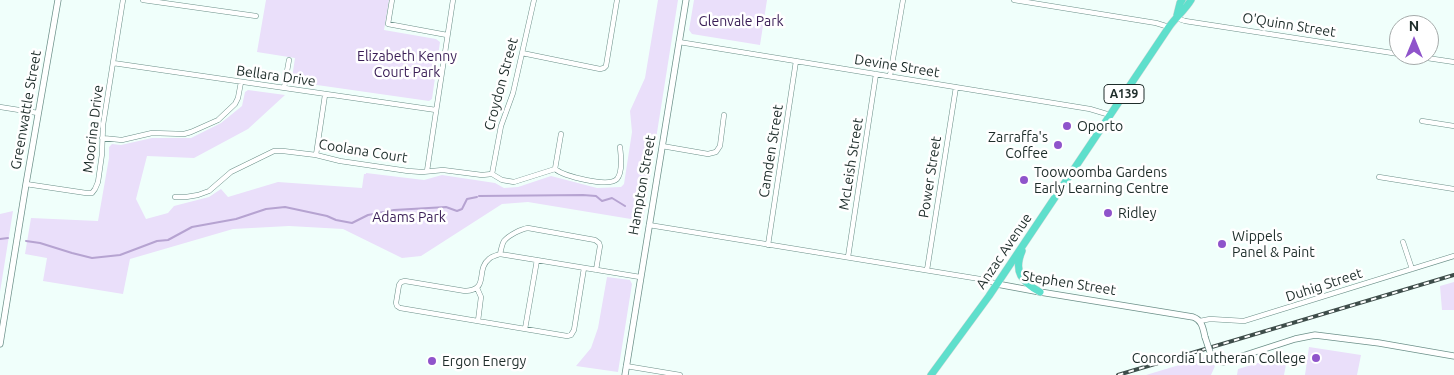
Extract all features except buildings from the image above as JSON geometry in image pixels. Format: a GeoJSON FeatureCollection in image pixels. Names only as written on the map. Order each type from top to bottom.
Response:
{"type":"FeatureCollection","features":[{"type":"Feature","properties":{"kind":"highway","name":"Anzac Avenue"},"geometry":{"type":"LineString","coordinates":[[931,375],[1026,241],[1169,27],[1176,16],[1182,0]]}},
{"type":"Feature","properties":{"kind":"highway","name":"Anzac Avenue"},"geometry":{"type":"LineString","coordinates":[[1176,16],[1192,0]]}},
{"type":"Feature","properties":{"kind":"highway"},"geometry":{"type":"LineString","coordinates":[[1026,241],[1018,268],[1028,285],[1040,292]]}},
{"type":"Feature","properties":{"kind":"street","name":"Greenwattle Street"},"geometry":{"type":"LineString","coordinates":[[0,344],[58,0]]}},
{"type":"Feature","properties":{"kind":"street","name":"Moorina Drive"},"geometry":{"type":"LineString","coordinates":[[26,184],[86,194],[92,193],[95,189],[98,182],[102,154],[103,125],[123,0]]}},
{"type":"Feature","properties":{"kind":"street"},"geometry":{"type":"LineString","coordinates":[[143,0],[256,16]]}},
{"type":"Feature","properties":{"kind":"street"},"geometry":{"type":"LineString","coordinates":[[392,0],[388,24],[447,34]]}},
{"type":"Feature","properties":{"kind":"street"},"geometry":{"type":"LineString","coordinates":[[427,172],[453,0]]}},
{"type":"Feature","properties":{"kind":"street","name":"Croydon Street"},"geometry":{"type":"LineString","coordinates":[[492,174],[501,126],[513,93],[534,0]]}},
{"type":"Feature","properties":{"kind":"street"},"geometry":{"type":"LineString","coordinates":[[522,53],[600,69],[604,68],[606,66],[617,0]]}},
{"type":"Feature","properties":{"kind":"street","name":"Hampton Street"},"geometry":{"type":"LineString","coordinates":[[625,375],[686,0]]}},
{"type":"Feature","properties":{"kind":"street"},"geometry":{"type":"LineString","coordinates":[[890,76],[903,0]]}},
{"type":"Feature","properties":{"kind":"street"},"geometry":{"type":"LineString","coordinates":[[1014,0],[1156,23],[1169,27]]}},
{"type":"Feature","properties":{"kind":"street","name":"O'Quinn Street"},"geometry":{"type":"LineString","coordinates":[[1176,16],[1187,21],[1389,52]]}},
{"type":"Feature","properties":{"kind":"street","name":"Devine Street"},"geometry":{"type":"LineString","coordinates":[[679,42],[1090,109],[1110,115]]}},
{"type":"Feature","properties":{"kind":"street"},"geometry":{"type":"LineString","coordinates":[[284,88],[288,60]]}},
{"type":"Feature","properties":{"kind":"street"},"geometry":{"type":"LineString","coordinates":[[1439,60],[1454,62]]}},
{"type":"Feature","properties":{"kind":"street","name":"Camden Street"},"geometry":{"type":"LineString","coordinates":[[768,245],[796,61]]}},
{"type":"Feature","properties":{"kind":"street","name":"Bellara Drive"},"geometry":{"type":"LineString","coordinates":[[113,64],[436,110]]}},
{"type":"Feature","properties":{"kind":"street","name":"McLeish Street"},"geometry":{"type":"LineString","coordinates":[[848,257],[876,74]]}},
{"type":"Feature","properties":{"kind":"street"},"geometry":{"type":"LineString","coordinates":[[102,138],[122,140],[152,133],[184,134],[190,132],[218,120],[235,104],[241,82]]}},
{"type":"Feature","properties":{"kind":"street","name":"Power Street"},"geometry":{"type":"LineString","coordinates":[[927,270],[956,87]]}},
{"type":"Feature","properties":{"kind":"street"},"geometry":{"type":"LineString","coordinates":[[316,155],[325,95]]}},
{"type":"Feature","properties":{"kind":"street"},"geometry":{"type":"LineString","coordinates":[[0,106],[38,113]]}},
{"type":"Feature","properties":{"kind":"street"},"geometry":{"type":"LineString","coordinates":[[662,146],[708,154],[716,152],[720,146],[724,115]]}},
{"type":"Feature","properties":{"kind":"street"},"geometry":{"type":"LineString","coordinates":[[1422,121],[1454,126]]}},
{"type":"Feature","properties":{"kind":"street"},"geometry":{"type":"LineString","coordinates":[[561,134],[555,169],[564,174],[599,183],[614,181],[618,177],[622,158],[620,147]]}},
{"type":"Feature","properties":{"kind":"street","name":"Coolana Court"},"geometry":{"type":"LineString","coordinates":[[175,197],[198,195],[209,191],[231,172],[274,151],[283,150],[340,161],[408,170],[427,172],[443,170],[482,175],[492,174],[502,180],[514,182],[555,169]]}},
{"type":"Feature","properties":{"kind":"street"},"geometry":{"type":"LineString","coordinates":[[1379,177],[1454,189]]}},
{"type":"Feature","properties":{"kind":"street","name":"Stephen Street"},"geometry":{"type":"LineString","coordinates":[[648,225],[927,270],[1040,292],[1196,317],[1200,320]]}},
{"type":"Feature","properties":{"kind":"street"},"geometry":{"type":"LineString","coordinates":[[500,254],[503,242],[506,239],[524,228],[528,228],[595,240],[600,246],[596,270]]}},
{"type":"Feature","properties":{"kind":"street"},"geometry":{"type":"LineString","coordinates":[[1403,242],[1412,269]]}},
{"type":"Feature","properties":{"kind":"street"},"geometry":{"type":"LineString","coordinates":[[584,268],[574,330],[571,335],[567,336],[400,308],[396,302],[401,282],[473,291],[481,282],[485,264],[489,259],[500,254],[640,277]]}},
{"type":"Feature","properties":{"kind":"street","name":"Duhig Street"},"geometry":{"type":"LineString","coordinates":[[1200,320],[1244,321],[1454,256]]}},
{"type":"Feature","properties":{"kind":"street"},"geometry":{"type":"LineString","coordinates":[[525,329],[536,260]]}},
{"type":"Feature","properties":{"kind":"street"},"geometry":{"type":"LineString","coordinates":[[477,288],[481,298],[478,321]]}},
{"type":"Feature","properties":{"kind":"street"},"geometry":{"type":"LineString","coordinates":[[1200,320],[1211,355],[1217,361],[1224,362],[1295,339],[1315,335],[1379,343],[1454,356]]}},
{"type":"Feature","properties":{"kind":"street"},"geometry":{"type":"LineString","coordinates":[[626,366],[680,375]]}},
{"type":"Feature","properties":{"kind":"green space","name":"Elizabeth Kenny Court Park"},"geometry":{"type":"Polygon","coordinates":[[[266,0],[389,0],[384,30],[436,39],[440,42],[432,99],[429,101],[296,82],[292,78],[295,58],[257,52],[266,0]]]}},
{"type":"Feature","properties":{"kind":"green space","name":"Adams Park"},"geometry":{"type":"Polygon","coordinates":[[[658,0],[678,0],[643,221],[528,202],[502,204],[421,256],[402,258],[343,229],[289,226],[233,229],[130,259],[123,294],[43,281],[47,258],[25,254],[31,218],[98,221],[109,158],[109,147],[112,144],[121,145],[152,138],[191,138],[221,123],[242,106],[245,92],[248,90],[285,95],[248,129],[194,158],[147,156],[136,199],[146,219],[168,213],[174,206],[209,197],[221,189],[228,197],[278,182],[362,188],[364,174],[366,173],[424,180],[442,175],[495,183],[504,188],[518,187],[551,176],[597,188],[621,187],[624,184],[632,132],[630,111],[645,78],[658,0]]]}},
{"type":"Feature","properties":{"kind":"green space","name":"Glenvale Park"},"geometry":{"type":"Polygon","coordinates":[[[694,0],[767,0],[760,45],[692,34],[689,30],[694,0]]]}},
{"type":"Feature","properties":{"kind":"green space"},"geometry":{"type":"Polygon","coordinates":[[[13,211],[0,292],[0,214],[13,211]]]}},
{"type":"Feature","properties":{"kind":"green space"},"geometry":{"type":"Polygon","coordinates":[[[607,277],[630,280],[632,284],[618,372],[576,366],[591,348],[598,328],[607,277]]]}},
{"type":"Feature","properties":{"kind":"green space"},"geometry":{"type":"Polygon","coordinates":[[[1454,282],[1454,310],[1442,310],[1440,286],[1454,282]]]}},
{"type":"Feature","properties":{"kind":"green space"},"geometry":{"type":"Polygon","coordinates":[[[1309,347],[1361,355],[1357,375],[1305,375],[1309,347]]]}},
{"type":"Feature","properties":{"kind":"green space"},"geometry":{"type":"Polygon","coordinates":[[[1288,354],[1284,375],[1237,375],[1238,369],[1288,354]]]}},
{"type":"Feature","properties":{"kind":"green space"},"geometry":{"type":"Polygon","coordinates":[[[1206,357],[1215,366],[1211,375],[1146,375],[1206,357]]]}},
{"type":"Feature","properties":{"kind":"waterway"},"geometry":{"type":"LineString","coordinates":[[479,196],[583,195],[596,196],[602,201],[612,198],[625,206]]}},
{"type":"Feature","properties":{"kind":"waterway"},"geometry":{"type":"LineString","coordinates":[[26,241],[40,243],[92,258],[120,255],[157,241],[168,240],[192,227],[236,219],[266,209],[285,207],[352,223],[368,215],[394,210],[446,207],[457,211],[462,209],[467,199],[477,197]]}},
{"type":"Feature","properties":{"kind":"waterway"},"geometry":{"type":"LineString","coordinates":[[0,239],[8,238]]}},
{"type":"Feature","properties":{"kind":"railway"},"geometry":{"type":"LineString","coordinates":[[1118,375],[1454,275]]}},
{"type":"Feature","properties":{"kind":"place","name":"Oporto"},"geometry":{"type":"Point","coordinates":[1067,126]}},
{"type":"Feature","properties":{"kind":"place","name":"Zarraffa's Coffee"},"geometry":{"type":"Point","coordinates":[1058,145]}},
{"type":"Feature","properties":{"kind":"place","name":"Toowoomba Gardens Early Learning Centre"},"geometry":{"type":"Point","coordinates":[1024,180]}},
{"type":"Feature","properties":{"kind":"place","name":"Ridley"},"geometry":{"type":"Point","coordinates":[1108,213]}},
{"type":"Feature","properties":{"kind":"place","name":"Wippels Panel & Paint"},"geometry":{"type":"Point","coordinates":[1222,244]}},
{"type":"Feature","properties":{"kind":"place","name":"Concordia Lutheran College"},"geometry":{"type":"Point","coordinates":[1316,358]}},
{"type":"Feature","properties":{"kind":"place","name":"Ergon Energy"},"geometry":{"type":"Point","coordinates":[432,361]}}]}
